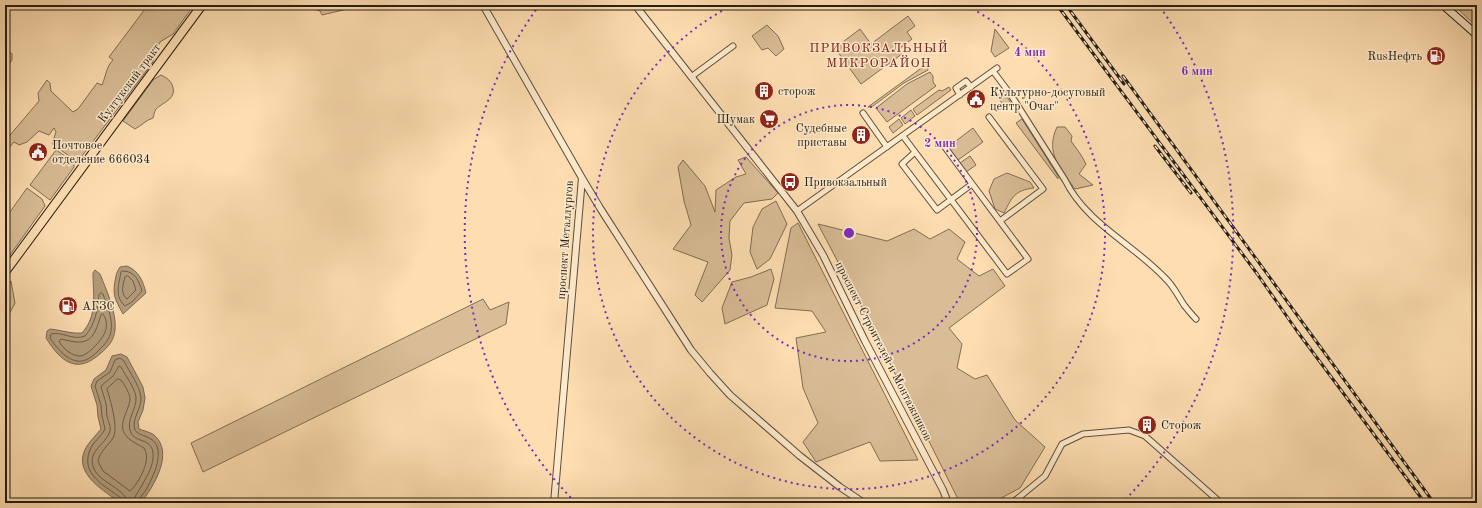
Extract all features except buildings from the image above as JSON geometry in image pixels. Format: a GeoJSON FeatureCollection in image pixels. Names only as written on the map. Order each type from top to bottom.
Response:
{"type":"FeatureCollection","features":[{"type":"Feature","properties":{"kind":"main road","name":"Култукский тракт"},"geometry":{"type":"LineString","coordinates":[[5,272],[202,5]]}},
{"type":"Feature","properties":{"kind":"main road"},"geometry":{"type":"LineString","coordinates":[[1443,5],[1477,35]]}},
{"type":"Feature","properties":{"kind":"street","name":"проспект Металлургов"},"geometry":{"type":"LineString","coordinates":[[482,5],[582,178],[554,503]]}},
{"type":"Feature","properties":{"kind":"street","name":"проспект Строителей и Монтажников"},"geometry":{"type":"LineString","coordinates":[[635,5],[797,211],[823,255],[865,341],[943,490],[948,503]]}},
{"type":"Feature","properties":{"kind":"street"},"geometry":{"type":"LineString","coordinates":[[691,77],[733,46]]}},
{"type":"Feature","properties":{"kind":"street"},"geometry":{"type":"LineString","coordinates":[[797,211],[995,70],[1072,193],[1080,203],[1115,237],[1166,278],[1185,307],[1196,319]]}},
{"type":"Feature","properties":{"kind":"street"},"geometry":{"type":"LineString","coordinates":[[960,95],[956,88],[966,81],[971,87]]}},
{"type":"Feature","properties":{"kind":"street"},"geometry":{"type":"LineString","coordinates":[[863,113],[887,147]]}},
{"type":"Feature","properties":{"kind":"street"},"geometry":{"type":"LineString","coordinates":[[989,117],[1043,189],[1000,221]]}},
{"type":"Feature","properties":{"kind":"street"},"geometry":{"type":"LineString","coordinates":[[903,136],[1008,274],[1028,259],[944,146]]}},
{"type":"Feature","properties":{"kind":"street"},"geometry":{"type":"LineString","coordinates":[[916,152],[902,164],[937,210],[972,184]]}},
{"type":"Feature","properties":{"kind":"street"},"geometry":{"type":"LineString","coordinates":[[582,178],[687,344],[710,373],[735,400],[800,456],[840,487],[864,503]]}},
{"type":"Feature","properties":{"kind":"street"},"geometry":{"type":"LineString","coordinates":[[1012,503],[1045,476],[1062,444],[1082,434],[1129,430],[1145,436],[1221,503]]}},
{"type":"Feature","properties":{"kind":"shaded area"},"geometry":{"type":"Polygon","coordinates":[[[148,5],[194,5],[173,34],[160,42],[153,57],[153,62],[79,160],[75,160],[52,144],[56,132],[54,128],[49,135],[39,131],[27,142],[19,145],[14,142],[5,152],[5,141],[39,101],[38,93],[47,80],[50,83],[51,91],[73,112],[78,109],[97,83],[102,85],[107,69],[113,60],[109,57],[148,5]]]}},
{"type":"Feature","properties":{"kind":"shaded area"},"geometry":{"type":"Polygon","coordinates":[[[311,5],[351,5],[343,10],[322,15],[320,11],[312,8],[311,5]]]}},
{"type":"Feature","properties":{"kind":"shaded area"},"geometry":{"type":"Polygon","coordinates":[[[1454,5],[1477,5],[1477,27],[1454,5]]]}},
{"type":"Feature","properties":{"kind":"shaded area"},"geometry":{"type":"Polygon","coordinates":[[[908,16],[915,26],[907,32],[912,39],[899,49],[902,54],[861,84],[835,48],[860,29],[871,44],[908,16]]]}},
{"type":"Feature","properties":{"kind":"shaded area"},"geometry":{"type":"Polygon","coordinates":[[[767,25],[778,36],[784,49],[776,56],[768,48],[762,50],[752,36],[767,25]]]}},
{"type":"Feature","properties":{"kind":"shaded area"},"geometry":{"type":"Polygon","coordinates":[[[995,29],[1009,48],[995,57],[991,51],[995,29]]]}},
{"type":"Feature","properties":{"kind":"shaded area"},"geometry":{"type":"Polygon","coordinates":[[[5,47],[12,54],[12,60],[5,70],[5,47]]]}},
{"type":"Feature","properties":{"kind":"shaded area"},"geometry":{"type":"Polygon","coordinates":[[[927,64],[928,70],[904,83],[873,106],[868,107],[927,64]]]}},
{"type":"Feature","properties":{"kind":"shaded area"},"geometry":{"type":"Polygon","coordinates":[[[930,72],[936,86],[887,122],[876,108],[907,84],[930,72]]]}},
{"type":"Feature","properties":{"kind":"shaded area"},"geometry":{"type":"Polygon","coordinates":[[[161,75],[172,83],[173,92],[171,98],[156,109],[153,118],[135,129],[123,121],[153,80],[161,75]]]}},
{"type":"Feature","properties":{"kind":"shaded area"},"geometry":{"type":"Polygon","coordinates":[[[949,87],[951,90],[917,115],[913,109],[939,90],[942,91],[949,87]]]}},
{"type":"Feature","properties":{"kind":"shaded area"},"geometry":{"type":"Polygon","coordinates":[[[1003,91],[1011,103],[1005,107],[997,96],[1003,91]]]}},
{"type":"Feature","properties":{"kind":"shaded area"},"geometry":{"type":"Polygon","coordinates":[[[911,110],[915,116],[905,124],[901,118],[911,110]]]}},
{"type":"Feature","properties":{"kind":"shaded area"},"geometry":{"type":"Polygon","coordinates":[[[899,119],[903,125],[893,133],[889,127],[899,119]]]}},
{"type":"Feature","properties":{"kind":"shaded area"},"geometry":{"type":"Polygon","coordinates":[[[1022,119],[1058,176],[1058,179],[1016,123],[1022,119]]]}},
{"type":"Feature","properties":{"kind":"shaded area"},"geometry":{"type":"Polygon","coordinates":[[[1057,127],[1065,127],[1072,136],[1071,141],[1086,164],[1079,174],[1093,185],[1075,189],[1060,167],[1053,153],[1054,136],[1057,127]]]}},
{"type":"Feature","properties":{"kind":"shaded area"},"geometry":{"type":"Polygon","coordinates":[[[973,128],[983,142],[958,160],[948,147],[973,128]]]}},
{"type":"Feature","properties":{"kind":"shaded area"},"geometry":{"type":"Polygon","coordinates":[[[56,150],[74,162],[74,167],[50,200],[30,185],[56,150]]]}},
{"type":"Feature","properties":{"kind":"shaded area"},"geometry":{"type":"Polygon","coordinates":[[[970,156],[976,165],[966,172],[960,163],[970,156]]]}},
{"type":"Feature","properties":{"kind":"shaded area"},"geometry":{"type":"Polygon","coordinates":[[[746,157],[778,193],[772,199],[744,203],[730,221],[729,238],[732,255],[730,270],[702,302],[695,295],[708,262],[673,249],[691,225],[684,201],[678,167],[683,160],[705,186],[715,212],[716,190],[736,177],[746,174],[738,160],[746,157]]]}},
{"type":"Feature","properties":{"kind":"shaded area"},"geometry":{"type":"Polygon","coordinates":[[[1007,173],[1030,182],[1034,188],[1022,190],[1015,195],[1004,213],[995,209],[989,191],[994,179],[1007,173]]]}},
{"type":"Feature","properties":{"kind":"shaded area"},"geometry":{"type":"Polygon","coordinates":[[[27,188],[42,199],[45,206],[5,262],[5,219],[27,188]]]}},
{"type":"Feature","properties":{"kind":"shaded area"},"geometry":{"type":"Polygon","coordinates":[[[776,201],[787,224],[770,259],[757,269],[750,252],[753,227],[762,209],[776,201]]]}},
{"type":"Feature","properties":{"kind":"shaded area"},"geometry":{"type":"Polygon","coordinates":[[[798,223],[918,460],[880,461],[870,442],[816,462],[803,442],[818,423],[803,388],[796,338],[826,332],[812,311],[775,308],[791,228],[798,223]]]}},
{"type":"Feature","properties":{"kind":"shaded area"},"geometry":{"type":"Polygon","coordinates":[[[818,224],[887,241],[914,229],[930,239],[949,229],[965,242],[957,259],[979,276],[993,269],[1005,286],[949,328],[962,344],[957,368],[975,379],[987,375],[1015,420],[1045,447],[1020,488],[992,503],[960,503],[818,224]]]}},
{"type":"Feature","properties":{"kind":"shaded area"},"geometry":{"type":"Polygon","coordinates":[[[771,269],[774,279],[767,305],[725,324],[722,308],[732,282],[751,277],[771,269]]]}},
{"type":"Feature","properties":{"kind":"shaded area"},"geometry":{"type":"Polygon","coordinates":[[[11,281],[15,303],[5,322],[5,289],[11,281]]]}},
{"type":"Feature","properties":{"kind":"shaded area"},"geometry":{"type":"Polygon","coordinates":[[[483,299],[490,310],[509,302],[506,324],[203,472],[191,443],[483,299]]]}},
{"type":"Feature","properties":{"kind":"water"},"geometry":{"type":"Polygon","coordinates":[[[127,266],[135,271],[140,277],[146,293],[123,314],[116,300],[114,288],[116,276],[120,267],[127,266]]]}},
{"type":"Feature","properties":{"kind":"water"},"geometry":{"type":"Polygon","coordinates":[[[95,270],[100,274],[110,301],[115,323],[114,334],[109,345],[92,360],[77,364],[70,363],[58,354],[46,338],[47,331],[50,329],[82,333],[93,312],[93,273],[95,270]]]}},
{"type":"Feature","properties":{"kind":"water"},"geometry":{"type":"Polygon","coordinates":[[[121,354],[127,357],[143,387],[145,398],[143,410],[138,422],[139,429],[154,435],[160,442],[163,451],[160,470],[141,503],[121,503],[118,501],[90,478],[85,471],[83,463],[83,455],[87,446],[101,429],[97,405],[91,386],[94,379],[106,370],[112,356],[121,354]]]}},
{"type":"Feature","properties":{"kind":"railway"},"geometry":{"type":"LineString","coordinates":[[1057,5],[1425,503]]}},
{"type":"Feature","properties":{"kind":"railway"},"geometry":{"type":"LineString","coordinates":[[1066,5],[1124,84]]}},
{"type":"Feature","properties":{"kind":"railway"},"geometry":{"type":"LineString","coordinates":[[1123,76],[1434,503]]}},
{"type":"Feature","properties":{"kind":"railway"},"geometry":{"type":"LineString","coordinates":[[1155,146],[1191,193]]}},
{"type":"Feature","properties":{"kind":"place","name":"RusНефть"},"geometry":{"type":"Point","coordinates":[1436,56]}},
{"type":"Feature","properties":{"kind":"place","name":"сторож"},"geometry":{"type":"Point","coordinates":[764,91]}},
{"type":"Feature","properties":{"kind":"place","name":"Культурно-досуговый центр \"Очаг\""},"geometry":{"type":"Point","coordinates":[976,99]}},
{"type":"Feature","properties":{"kind":"place","name":"Шумак"},"geometry":{"type":"Point","coordinates":[769,119]}},
{"type":"Feature","properties":{"kind":"place","name":"Судебные приставы"},"geometry":{"type":"Point","coordinates":[861,135]}},
{"type":"Feature","properties":{"kind":"place","name":"Почтовое отделение 666034"},"geometry":{"type":"Point","coordinates":[38,152]}},
{"type":"Feature","properties":{"kind":"place","name":"Привокзальный"},"geometry":{"type":"Point","coordinates":[790,182]}},
{"type":"Feature","properties":{"kind":"place","name":"АГЗС"},"geometry":{"type":"Point","coordinates":[68,306]}},
{"type":"Feature","properties":{"kind":"place","name":"Сторож"},"geometry":{"type":"Point","coordinates":[1147,425]}},
{"type":"Feature","properties":{"kind":"district","name":"ПРИВОКЗАЛЬНЫЙ МИКРОРАЙОН"},"geometry":{"type":"Point","coordinates":[879,54]}}]}
